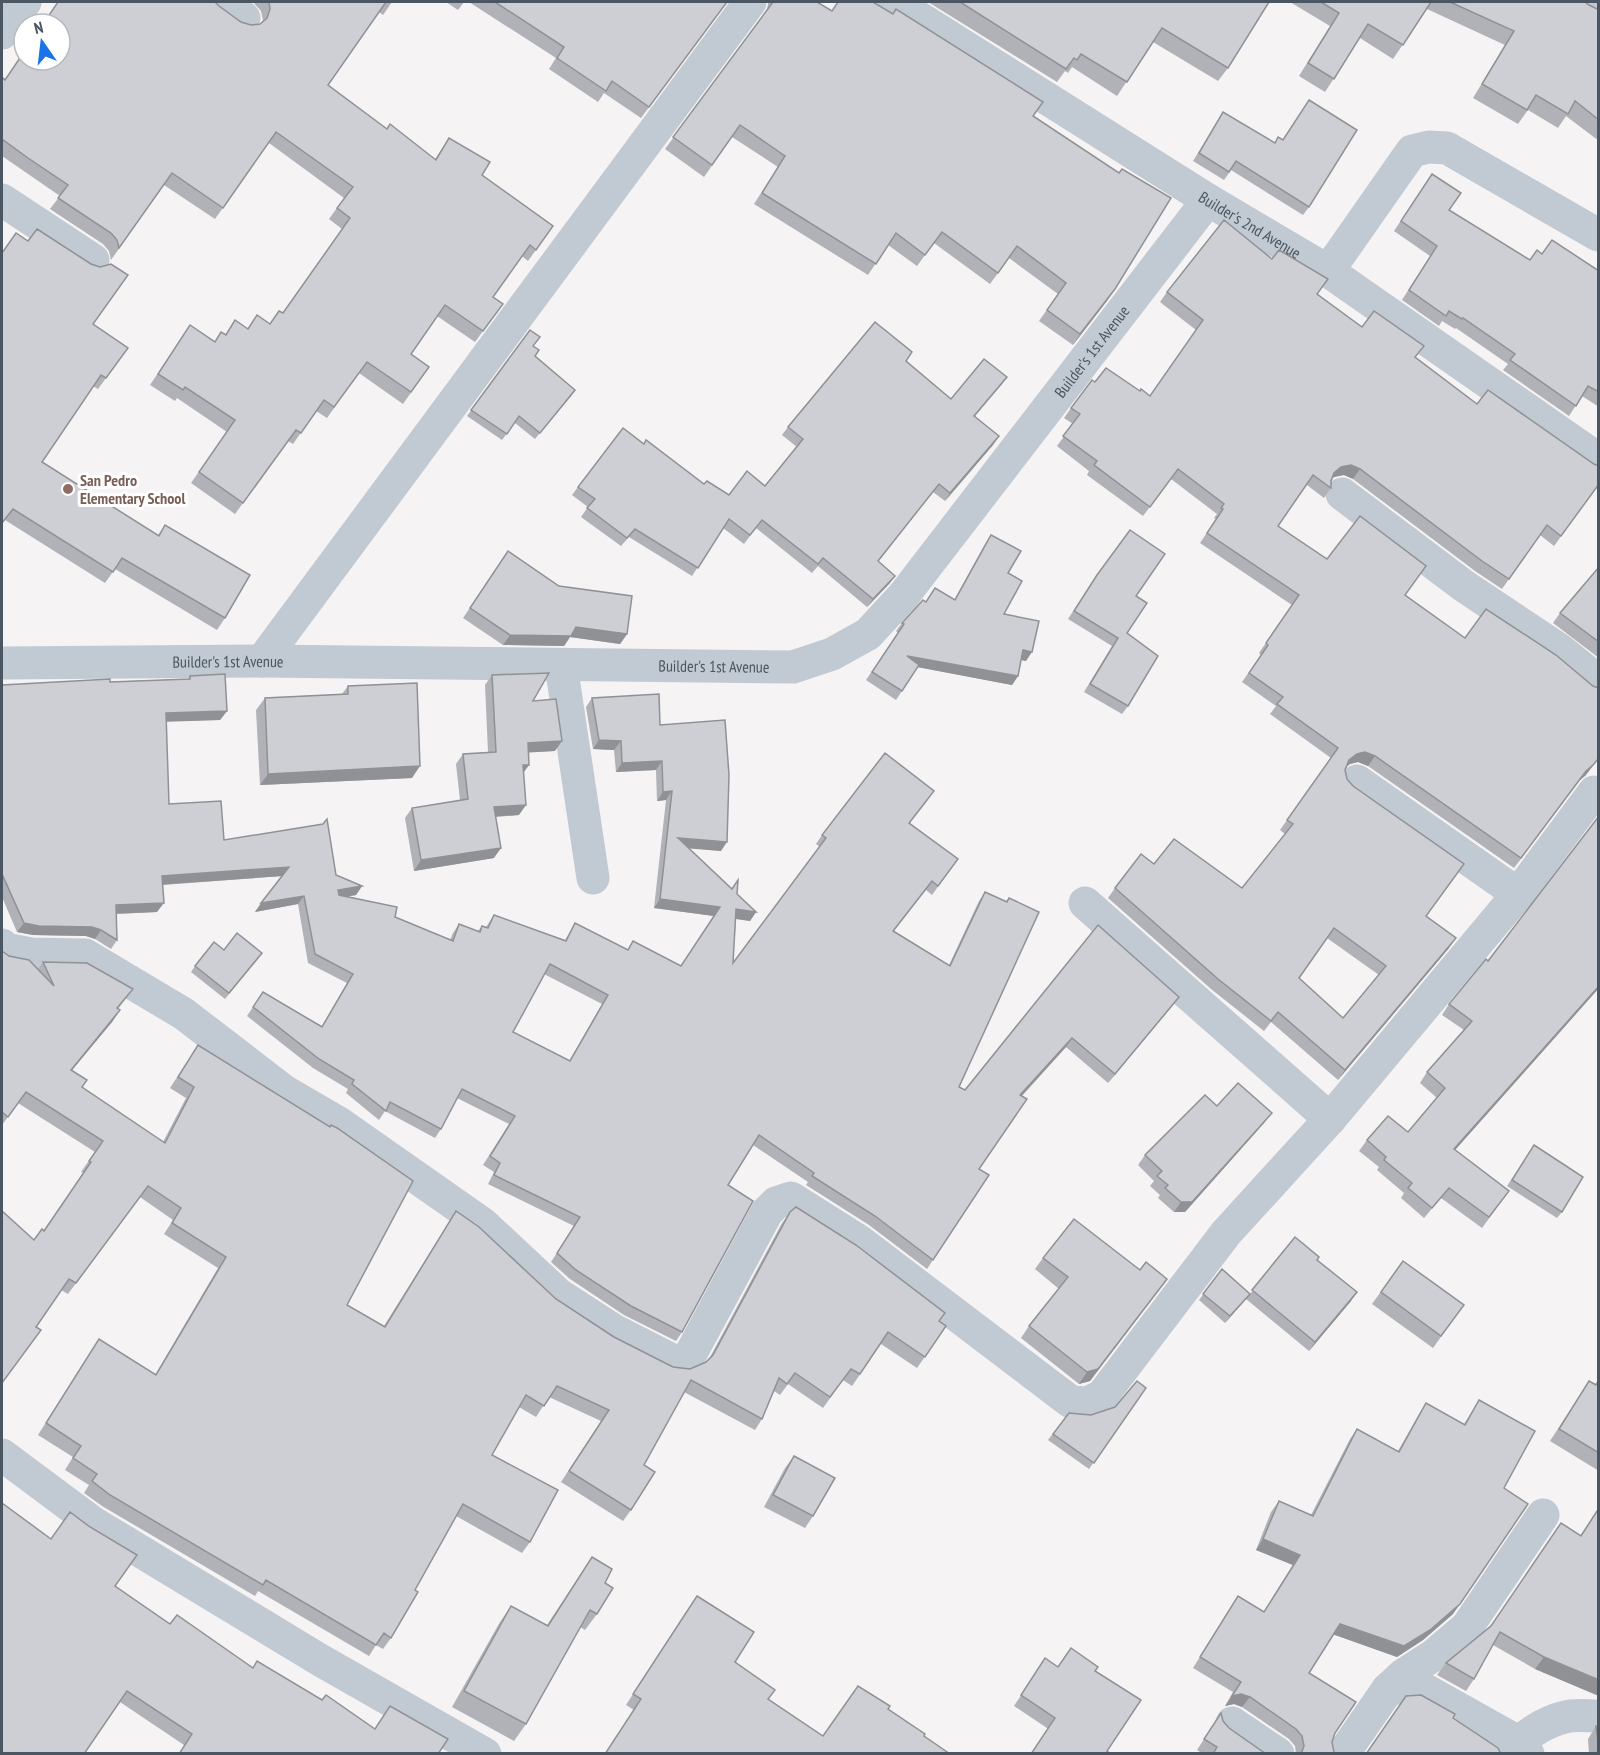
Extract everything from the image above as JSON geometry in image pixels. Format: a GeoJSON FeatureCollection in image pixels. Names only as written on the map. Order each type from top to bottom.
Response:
{"type":"FeatureCollection","features":[{"type":"Feature","properties":{"kind":"street"},"geometry":{"type":"LineString","coordinates":[[2,33],[25,2]]}},
{"type":"Feature","properties":{"kind":"street"},"geometry":{"type":"LineString","coordinates":[[261,662],[750,2]]}},
{"type":"Feature","properties":{"kind":"street","name":"Builder's 2nd Avenue"},"geometry":{"type":"LineString","coordinates":[[894,2],[1208,200],[1328,271],[1599,459]]}},
{"type":"Feature","properties":{"kind":"street"},"geometry":{"type":"LineString","coordinates":[[1588,2],[1599,7]]}},
{"type":"Feature","properties":{"kind":"street"},"geometry":{"type":"LineString","coordinates":[[1328,271],[1412,151],[1428,147],[1447,148],[1599,235]]}},
{"type":"Feature","properties":{"kind":"street","name":"Builder's 1st Avenue"},"geometry":{"type":"LineString","coordinates":[[2,663],[261,662],[793,667],[832,654],[868,634],[904,595],[1208,200]]}},
{"type":"Feature","properties":{"kind":"street"},"geometry":{"type":"LineString","coordinates":[[2,201],[93,260]]}},
{"type":"Feature","properties":{"kind":"street"},"geometry":{"type":"LineString","coordinates":[[1342,494],[1464,585],[1560,650],[1599,681]]}},
{"type":"Feature","properties":{"kind":"street"},"geometry":{"type":"LineString","coordinates":[[561,665],[592,878]]}},
{"type":"Feature","properties":{"kind":"street"},"geometry":{"type":"LineString","coordinates":[[1358,781],[1518,894]]}},
{"type":"Feature","properties":{"kind":"street"},"geometry":{"type":"LineString","coordinates":[[2,945],[5,948],[31,954],[85,955],[184,1014],[284,1091],[339,1123],[483,1224],[558,1294],[615,1331],[674,1360],[682,1361],[689,1357],[767,1212],[776,1203],[791,1198],[859,1241],[1071,1401],[1087,1403],[1102,1396],[1226,1233],[1330,1119],[1518,894],[1597,791]]}},
{"type":"Feature","properties":{"kind":"street"},"geometry":{"type":"LineString","coordinates":[[1085,903],[1330,1119]]}},
{"type":"Feature","properties":{"kind":"street"},"geometry":{"type":"LineString","coordinates":[[2,1455],[92,1522],[320,1660],[485,1754]]}},
{"type":"Feature","properties":{"kind":"street"},"geometry":{"type":"LineString","coordinates":[[1343,1754],[1388,1689],[1467,1627],[1543,1515]]}},
{"type":"Feature","properties":{"kind":"street"},"geometry":{"type":"LineString","coordinates":[[1388,1689],[1418,1686],[1518,1750],[1551,1722],[1566,1716],[1599,1716]]}},
{"type":"Feature","properties":{"kind":"street"},"geometry":{"type":"LineString","coordinates":[[1232,1723],[1278,1754]]}},
{"type":"Feature","properties":{"kind":"building"},"geometry":{"type":"Polygon","coordinates":[[[58,2],[215,2],[241,22],[251,25],[260,24],[267,18],[270,9],[269,2],[386,2],[328,85],[387,129],[390,124],[436,160],[449,138],[490,162],[482,175],[553,226],[536,250],[530,245],[493,297],[503,304],[483,331],[445,305],[411,354],[429,367],[411,392],[367,362],[334,407],[324,400],[301,433],[296,430],[243,503],[199,472],[235,420],[185,387],[183,390],[158,374],[190,325],[215,342],[221,332],[226,335],[235,320],[248,329],[257,315],[270,324],[279,311],[283,313],[350,218],[337,208],[353,187],[276,132],[223,208],[172,173],[119,248],[117,240],[111,233],[58,198],[68,185],[2,139],[2,77],[5,80],[12,70],[12,72],[72,72],[72,12],[51,12],[58,2]]]}},
{"type":"Feature","properties":{"kind":"building"},"geometry":{"type":"Polygon","coordinates":[[[495,2],[727,2],[649,107],[612,81],[606,91],[557,58],[564,47],[495,2]]]}},
{"type":"Feature","properties":{"kind":"building"},"geometry":{"type":"Polygon","coordinates":[[[773,2],[817,2],[832,11],[838,2],[873,2],[893,14],[896,9],[1043,102],[1033,116],[1119,173],[1122,169],[1171,198],[1115,289],[1080,334],[1047,310],[1066,283],[1017,246],[998,273],[942,232],[925,255],[896,233],[876,264],[762,193],[785,156],[740,125],[712,165],[673,137],[773,2]]]}},
{"type":"Feature","properties":{"kind":"building"},"geometry":{"type":"Polygon","coordinates":[[[960,2],[1269,2],[1228,68],[1162,28],[1127,82],[1081,54],[1077,60],[1074,58],[1066,69],[960,2]]]}},
{"type":"Feature","properties":{"kind":"building"},"geometry":{"type":"Polygon","coordinates":[[[1321,2],[1431,2],[1403,45],[1368,24],[1334,79],[1308,63],[1339,13],[1321,2]]]}},
{"type":"Feature","properties":{"kind":"building"},"geometry":{"type":"Polygon","coordinates":[[[1450,2],[1585,2],[1599,10],[1599,120],[1575,101],[1568,114],[1536,95],[1527,110],[1482,84],[1514,31],[1450,2]]]}},
{"type":"Feature","properties":{"kind":"building"},"geometry":{"type":"Polygon","coordinates":[[[1309,100],[1357,130],[1309,207],[1236,161],[1229,172],[1199,153],[1223,112],[1275,143],[1278,137],[1283,140],[1309,100]]]}},
{"type":"Feature","properties":{"kind":"building"},"geometry":{"type":"Polygon","coordinates":[[[1432,174],[1461,193],[1449,210],[1530,260],[1537,250],[1542,254],[1552,240],[1599,271],[1599,392],[1588,386],[1576,406],[1510,360],[1515,354],[1463,318],[1449,311],[1446,316],[1409,290],[1437,246],[1401,221],[1432,174]]]}},
{"type":"Feature","properties":{"kind":"building"},"geometry":{"type":"Polygon","coordinates":[[[1224,220],[1272,259],[1279,250],[1328,279],[1317,294],[1362,327],[1374,311],[1424,346],[1415,357],[1477,404],[1488,390],[1599,466],[1599,484],[1561,536],[1547,525],[1509,579],[1360,469],[1351,465],[1341,467],[1334,473],[1331,488],[1313,475],[1278,526],[1327,559],[1360,516],[1426,566],[1405,595],[1465,638],[1486,609],[1556,655],[1593,686],[1599,688],[1599,758],[1586,771],[1521,858],[1375,756],[1365,752],[1349,760],[1345,770],[1347,779],[1353,786],[1464,864],[1426,916],[1456,938],[1345,1070],[1278,1012],[1271,1021],[1218,979],[1115,888],[1141,854],[1154,864],[1174,839],[1242,888],[1293,824],[1287,820],[1338,748],[1277,704],[1283,697],[1249,673],[1268,645],[1266,643],[1299,595],[1207,533],[1224,504],[1178,469],[1150,507],[1094,465],[1097,461],[1063,436],[1080,414],[1071,408],[1092,380],[1095,382],[1106,368],[1150,396],[1203,320],[1167,292],[1224,220]],[[1334,928],[1299,978],[1343,1018],[1386,966],[1334,928]]]}},
{"type":"Feature","properties":{"kind":"building"},"geometry":{"type":"Polygon","coordinates":[[[37,229],[91,264],[100,267],[111,264],[128,275],[93,324],[128,348],[106,378],[101,375],[42,462],[159,536],[165,525],[250,575],[225,618],[122,558],[113,572],[13,509],[2,523],[2,253],[16,233],[28,241],[37,229]]]}},
{"type":"Feature","properties":{"kind":"building"},"geometry":{"type":"Polygon","coordinates":[[[875,322],[912,352],[906,361],[951,399],[984,359],[1007,377],[974,416],[999,436],[950,493],[939,484],[878,561],[895,576],[873,599],[823,558],[818,564],[762,520],[750,535],[729,519],[698,568],[635,529],[627,538],[587,508],[595,499],[578,487],[623,428],[644,444],[646,440],[704,484],[707,481],[729,495],[747,471],[765,486],[803,439],[788,427],[875,322]]]}},
{"type":"Feature","properties":{"kind":"building"},"geometry":{"type":"Polygon","coordinates":[[[530,330],[540,337],[533,346],[539,350],[535,356],[575,390],[540,433],[519,416],[507,434],[471,410],[530,330]]]}},
{"type":"Feature","properties":{"kind":"building"},"geometry":{"type":"Polygon","coordinates":[[[1130,530],[1165,554],[1136,596],[1147,603],[1127,633],[1158,656],[1128,706],[1090,684],[1118,638],[1074,611],[1130,530]]]}},
{"type":"Feature","properties":{"kind":"building"},"geometry":{"type":"Polygon","coordinates":[[[991,535],[1021,551],[1008,573],[1022,581],[1004,614],[1039,621],[1032,652],[1023,650],[1018,676],[907,656],[919,665],[902,691],[872,672],[904,624],[902,623],[923,600],[926,602],[935,588],[955,600],[991,535]]]}},
{"type":"Feature","properties":{"kind":"building"},"geometry":{"type":"Polygon","coordinates":[[[508,551],[559,586],[632,596],[627,634],[576,627],[571,636],[510,635],[470,608],[508,551]]]}},
{"type":"Feature","properties":{"kind":"building"},"geometry":{"type":"Polygon","coordinates":[[[1599,567],[1599,642],[1560,613],[1599,567]]]}},
{"type":"Feature","properties":{"kind":"building"},"geometry":{"type":"Polygon","coordinates":[[[549,673],[533,701],[556,699],[562,741],[528,743],[529,765],[523,765],[526,805],[494,807],[501,848],[421,860],[412,808],[468,799],[463,754],[496,752],[492,675],[549,673]]]}},
{"type":"Feature","properties":{"kind":"building"},"geometry":{"type":"Polygon","coordinates":[[[225,674],[227,711],[166,713],[169,804],[221,801],[224,840],[323,824],[327,819],[336,875],[362,886],[338,890],[339,895],[397,907],[395,917],[453,941],[459,924],[480,932],[482,926],[488,928],[494,915],[566,941],[575,923],[628,950],[633,941],[681,966],[720,907],[660,899],[672,791],[663,792],[662,761],[622,763],[621,741],[599,740],[592,698],[659,694],[660,725],[725,720],[729,775],[727,842],[678,838],[732,889],[738,880],[737,894],[756,912],[736,909],[733,963],[826,838],[822,835],[885,753],[934,791],[909,823],[958,859],[938,886],[932,881],[893,931],[950,966],[985,892],[1007,902],[1009,898],[1039,912],[959,1087],[965,1090],[1098,925],[1179,997],[1115,1074],[1072,1038],[1020,1095],[1027,1099],[979,1169],[989,1175],[933,1260],[875,1216],[812,1176],[814,1173],[759,1135],[728,1185],[753,1201],[682,1332],[631,1306],[576,1270],[557,1253],[580,1217],[494,1175],[500,1163],[490,1156],[515,1116],[462,1089],[441,1129],[390,1102],[386,1111],[352,1084],[354,1080],[319,1059],[253,1007],[263,992],[322,1027],[353,974],[315,954],[304,896],[261,903],[289,867],[162,876],[164,903],[116,905],[117,940],[92,927],[39,926],[24,923],[2,874],[2,685],[110,679],[110,682],[190,679],[190,676],[225,674]],[[550,964],[513,1032],[570,1061],[608,995],[550,964]]]}},
{"type":"Feature","properties":{"kind":"building"},"geometry":{"type":"Polygon","coordinates":[[[417,683],[420,766],[268,774],[265,698],[348,694],[348,686],[417,683]]]}},
{"type":"Feature","properties":{"kind":"building"},"geometry":{"type":"Polygon","coordinates":[[[1599,816],[1599,986],[1454,1149],[1509,1191],[1489,1217],[1449,1188],[1432,1208],[1408,1188],[1412,1183],[1384,1160],[1386,1157],[1367,1140],[1388,1116],[1408,1132],[1445,1088],[1427,1072],[1472,1021],[1449,1004],[1486,959],[1488,961],[1599,816]]]}},
{"type":"Feature","properties":{"kind":"building"},"geometry":{"type":"Polygon","coordinates":[[[237,933],[262,953],[229,993],[195,966],[214,942],[224,950],[237,933]]]}},
{"type":"Feature","properties":{"kind":"building"},"geometry":{"type":"Polygon","coordinates":[[[2,951],[9,956],[29,960],[54,986],[43,962],[87,963],[133,989],[117,1008],[120,1010],[71,1070],[87,1080],[82,1087],[165,1143],[194,1087],[178,1077],[198,1045],[330,1127],[331,1125],[337,1128],[413,1181],[347,1305],[385,1327],[456,1211],[479,1227],[556,1299],[614,1337],[673,1367],[690,1369],[706,1362],[713,1355],[790,1212],[796,1207],[856,1245],[945,1313],[939,1321],[946,1326],[925,1357],[888,1332],[860,1374],[851,1369],[830,1397],[795,1373],[787,1384],[779,1378],[762,1419],[691,1380],[644,1465],[655,1472],[631,1510],[569,1471],[609,1410],[557,1386],[544,1406],[526,1395],[492,1455],[558,1490],[530,1542],[463,1504],[415,1590],[418,1592],[391,1638],[384,1633],[376,1645],[266,1580],[263,1585],[110,1495],[92,1481],[97,1474],[73,1458],[81,1446],[46,1423],[99,1339],[156,1375],[226,1257],[172,1223],[181,1208],[148,1186],[76,1283],[69,1279],[36,1327],[41,1330],[2,1383],[2,1211],[34,1240],[42,1229],[44,1231],[103,1141],[26,1092],[8,1117],[2,1112],[2,951]]]}},
{"type":"Feature","properties":{"kind":"building"},"geometry":{"type":"Polygon","coordinates":[[[1238,1083],[1272,1113],[1192,1202],[1181,1202],[1165,1188],[1168,1185],[1157,1176],[1162,1171],[1145,1155],[1205,1095],[1217,1106],[1238,1083]]]}},
{"type":"Feature","properties":{"kind":"building"},"geometry":{"type":"Polygon","coordinates":[[[1534,1145],[1583,1177],[1562,1212],[1512,1180],[1534,1145]]]}},
{"type":"Feature","properties":{"kind":"building"},"geometry":{"type":"Polygon","coordinates":[[[1074,1219],[1140,1270],[1146,1262],[1167,1279],[1098,1369],[1087,1372],[1029,1326],[1068,1277],[1043,1258],[1074,1219]]]}},
{"type":"Feature","properties":{"kind":"building"},"geometry":{"type":"Polygon","coordinates":[[[1295,1237],[1319,1257],[1317,1260],[1357,1292],[1315,1342],[1252,1290],[1295,1237]]]}},
{"type":"Feature","properties":{"kind":"building"},"geometry":{"type":"Polygon","coordinates":[[[1403,1261],[1464,1305],[1441,1336],[1381,1292],[1403,1261]]]}},
{"type":"Feature","properties":{"kind":"building"},"geometry":{"type":"Polygon","coordinates":[[[1222,1269],[1250,1294],[1230,1316],[1203,1294],[1222,1269]]]}},
{"type":"Feature","properties":{"kind":"building"},"geometry":{"type":"Polygon","coordinates":[[[1137,1381],[1146,1388],[1094,1463],[1053,1434],[1069,1413],[1091,1415],[1115,1407],[1137,1381]]]}},
{"type":"Feature","properties":{"kind":"building"},"geometry":{"type":"Polygon","coordinates":[[[1589,1381],[1596,1385],[1599,1381],[1599,1453],[1559,1429],[1589,1381]]]}},
{"type":"Feature","properties":{"kind":"building"},"geometry":{"type":"Polygon","coordinates":[[[1479,1400],[1535,1431],[1504,1488],[1528,1504],[1460,1604],[1430,1630],[1404,1646],[1340,1624],[1309,1673],[1356,1702],[1335,1733],[1332,1742],[1335,1754],[1301,1754],[1304,1746],[1302,1736],[1296,1729],[1250,1697],[1241,1694],[1232,1696],[1241,1682],[1200,1657],[1238,1596],[1264,1612],[1300,1555],[1263,1539],[1279,1501],[1313,1516],[1357,1429],[1399,1452],[1426,1403],[1465,1425],[1479,1400]]]}},
{"type":"Feature","properties":{"kind":"building"},"geometry":{"type":"Polygon","coordinates":[[[794,1456],[835,1478],[813,1516],[773,1495],[794,1456]]]}},
{"type":"Feature","properties":{"kind":"building"},"geometry":{"type":"Polygon","coordinates":[[[2,1503],[51,1539],[70,1512],[90,1527],[137,1555],[115,1586],[170,1624],[177,1615],[253,1668],[257,1661],[322,1700],[326,1695],[375,1729],[390,1706],[448,1739],[438,1754],[179,1754],[192,1734],[127,1691],[84,1754],[2,1754],[2,1503]]]}},
{"type":"Feature","properties":{"kind":"building"},"geometry":{"type":"Polygon","coordinates":[[[1599,1508],[1599,1680],[1544,1657],[1500,1632],[1474,1679],[1446,1663],[1491,1626],[1561,1523],[1581,1536],[1599,1508]]]}},
{"type":"Feature","properties":{"kind":"building"},"geometry":{"type":"Polygon","coordinates":[[[592,1557],[612,1569],[605,1583],[613,1588],[597,1614],[590,1610],[526,1724],[464,1691],[511,1606],[548,1626],[592,1557]]]}},
{"type":"Feature","properties":{"kind":"building"},"geometry":{"type":"Polygon","coordinates":[[[697,1596],[754,1632],[735,1662],[775,1690],[768,1699],[823,1736],[858,1686],[890,1706],[888,1709],[950,1754],[605,1754],[641,1699],[633,1694],[697,1596]]]}},
{"type":"Feature","properties":{"kind":"building"},"geometry":{"type":"Polygon","coordinates":[[[1071,1648],[1098,1667],[1095,1671],[1141,1700],[1107,1751],[1111,1754],[1031,1754],[1055,1718],[1021,1695],[1045,1658],[1058,1667],[1071,1648]]]}},
{"type":"Feature","properties":{"kind":"building"},"geometry":{"type":"Polygon","coordinates":[[[1421,1695],[1455,1714],[1453,1718],[1498,1748],[1499,1754],[1366,1754],[1406,1696],[1421,1695]]]}},
{"type":"Feature","properties":{"kind":"building"},"geometry":{"type":"Polygon","coordinates":[[[1221,1713],[1223,1721],[1229,1728],[1266,1754],[1213,1754],[1217,1747],[1204,1739],[1221,1713]]]}},
{"type":"Feature","properties":{"kind":"building"},"geometry":{"type":"Polygon","coordinates":[[[1596,1726],[1599,1726],[1599,1749],[1596,1726]]]}},
{"type":"Feature","properties":{"kind":"place","name":"San Pedro Elementary School"},"geometry":{"type":"Point","coordinates":[68,489]}}]}
